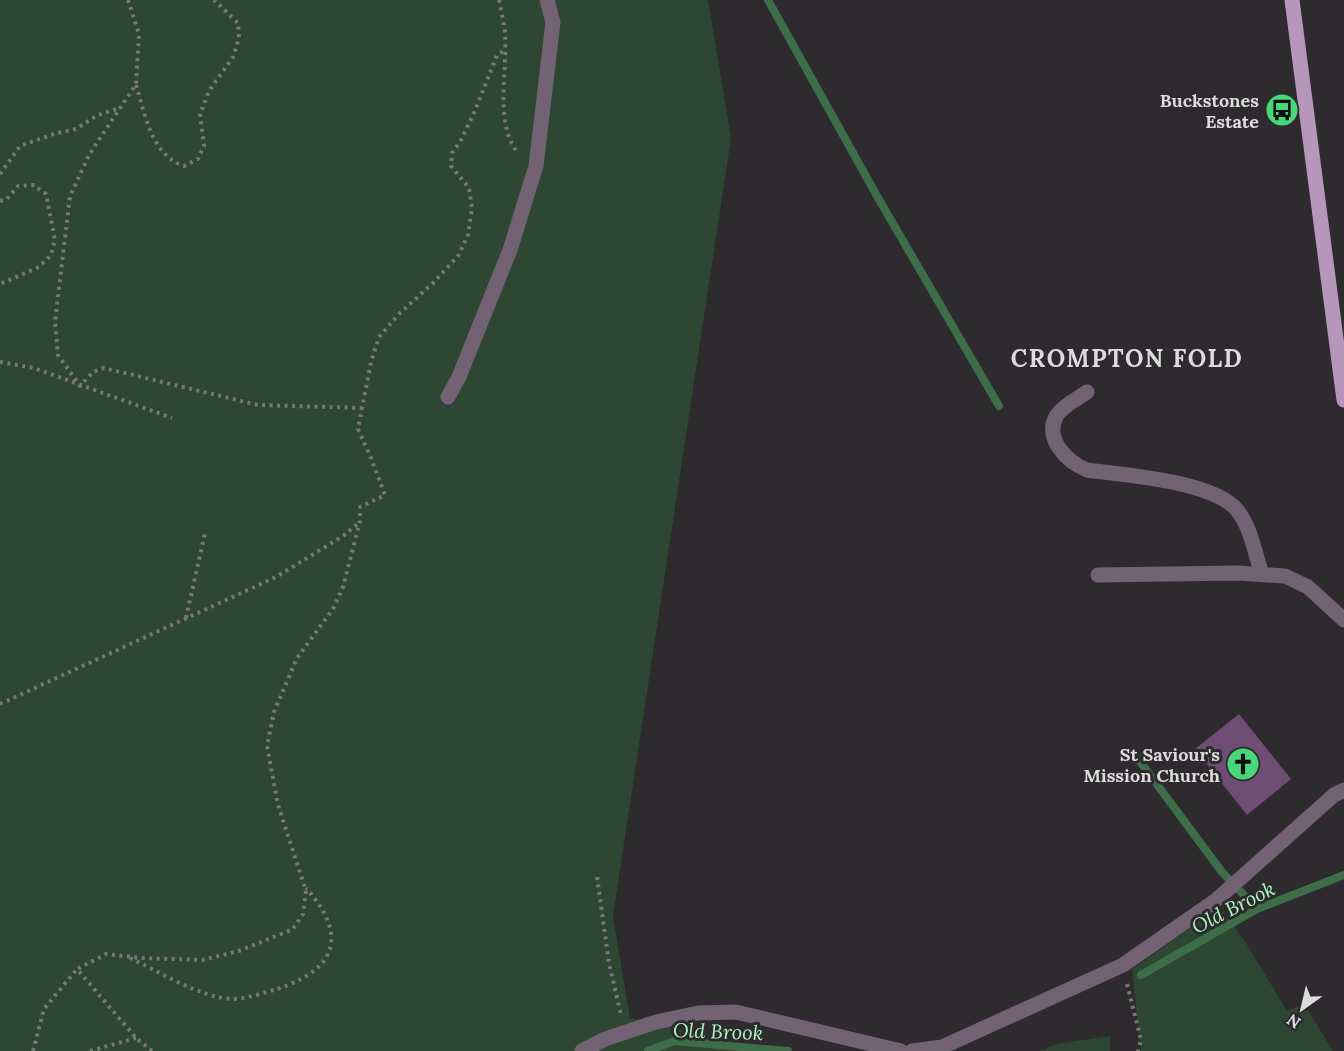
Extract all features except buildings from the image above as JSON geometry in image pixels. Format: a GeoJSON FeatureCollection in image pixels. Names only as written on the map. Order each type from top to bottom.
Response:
{"type":"FeatureCollection","features":[{"type":"Feature","properties":{"kind":"main road"},"geometry":{"type":"LineString","coordinates":[[1292,0],[1344,400]]}},
{"type":"Feature","properties":{"kind":"street"},"geometry":{"type":"LineString","coordinates":[[448,397],[459,377],[510,250],[536,166],[553,22],[547,0]]}},
{"type":"Feature","properties":{"kind":"street"},"geometry":{"type":"LineString","coordinates":[[1088,392],[1058,413],[1053,425],[1054,437],[1067,458],[1074,465],[1087,470],[1191,487],[1228,501],[1238,511],[1246,527],[1262,574]]}},
{"type":"Feature","properties":{"kind":"street"},"geometry":{"type":"LineString","coordinates":[[1098,575],[1238,573],[1285,576],[1297,580],[1324,600],[1344,620]]}},
{"type":"Feature","properties":{"kind":"street"},"geometry":{"type":"LineString","coordinates":[[912,1051],[942,1047],[1123,965],[1222,895],[1334,795],[1344,790]]}},
{"type":"Feature","properties":{"kind":"street"},"geometry":{"type":"LineString","coordinates":[[582,1051],[605,1039],[656,1022],[698,1013],[736,1012],[902,1051]]}},
{"type":"Feature","properties":{"kind":"path"},"geometry":{"type":"LineString","coordinates":[[128,0],[139,34],[136,84],[148,125],[158,146],[171,162],[183,165],[198,159],[204,146],[200,114],[209,91],[233,57],[239,38],[238,23],[214,0]]}},
{"type":"Feature","properties":{"kind":"path"},"geometry":{"type":"LineString","coordinates":[[499,0],[505,33],[504,107],[509,141],[524,161],[536,166]]}},
{"type":"Feature","properties":{"kind":"path"},"geometry":{"type":"LineString","coordinates":[[33,1051],[44,1009],[77,969],[106,954],[202,960],[239,951],[293,929],[303,914],[305,886],[278,805],[267,746],[274,712],[297,658],[333,609],[344,587],[360,521],[360,507],[385,495],[358,429],[371,362],[379,337],[458,256],[468,235],[472,208],[469,188],[451,166],[452,153],[475,111],[497,55],[505,50]]}},
{"type":"Feature","properties":{"kind":"path"},"geometry":{"type":"LineString","coordinates":[[80,386],[58,356],[55,322],[70,196],[89,155],[136,84]]}},
{"type":"Feature","properties":{"kind":"path"},"geometry":{"type":"LineString","coordinates":[[0,174],[20,146],[76,129],[98,115],[120,108]]}},
{"type":"Feature","properties":{"kind":"path"},"geometry":{"type":"LineString","coordinates":[[0,201],[6,199],[18,186],[34,185],[46,194],[55,240],[51,255],[39,267],[0,284]]}},
{"type":"Feature","properties":{"kind":"path"},"geometry":{"type":"LineString","coordinates":[[0,362],[34,368],[172,418]]}},
{"type":"Feature","properties":{"kind":"path"},"geometry":{"type":"LineString","coordinates":[[80,386],[93,372],[104,368],[258,405],[362,408]]}},
{"type":"Feature","properties":{"kind":"path"},"geometry":{"type":"LineString","coordinates":[[0,704],[276,577],[343,536],[360,521]]}},
{"type":"Feature","properties":{"kind":"path"},"geometry":{"type":"LineString","coordinates":[[185,619],[205,533]]}},
{"type":"Feature","properties":{"kind":"path"},"geometry":{"type":"LineString","coordinates":[[597,877],[609,963],[620,1010]]}},
{"type":"Feature","properties":{"kind":"path"},"geometry":{"type":"LineString","coordinates":[[126,956],[207,994],[233,999],[298,982],[326,960],[331,945],[330,924],[320,904],[305,886]]}},
{"type":"Feature","properties":{"kind":"path"},"geometry":{"type":"LineString","coordinates":[[1123,965],[1141,1040],[1138,1051]]}},
{"type":"Feature","properties":{"kind":"path"},"geometry":{"type":"LineString","coordinates":[[77,969],[136,1038],[152,1051]]}},
{"type":"Feature","properties":{"kind":"path"},"geometry":{"type":"LineString","coordinates":[[90,1051],[136,1038]]}},
{"type":"Feature","properties":{"kind":"green space"},"geometry":{"type":"Polygon","coordinates":[[[0,0],[708,0],[731,138],[613,916],[630,1018],[773,1051],[0,1051],[0,0]]]}},
{"type":"Feature","properties":{"kind":"green space"},"geometry":{"type":"Polygon","coordinates":[[[1220,907],[1246,943],[1287,1011],[1304,1004],[1333,1051],[1141,1051],[1132,969],[1220,907]]]}},
{"type":"Feature","properties":{"kind":"green space"},"geometry":{"type":"Polygon","coordinates":[[[1110,1036],[1110,1051],[1040,1051],[1057,1044],[1110,1036]]]}},
{"type":"Feature","properties":{"kind":"waterway"},"geometry":{"type":"LineString","coordinates":[[768,0],[877,196],[999,406]]}},
{"type":"Feature","properties":{"kind":"waterway"},"geometry":{"type":"LineString","coordinates":[[1138,759],[1222,872],[1257,909]]}},
{"type":"Feature","properties":{"kind":"waterway","name":"Old Brook"},"geometry":{"type":"LineString","coordinates":[[1141,975],[1257,909],[1344,875]]}},
{"type":"Feature","properties":{"kind":"waterway","name":"Old Brook"},"geometry":{"type":"LineString","coordinates":[[648,1051],[674,1041],[788,1051]]}},
{"type":"Feature","properties":{"kind":"place","name":"Buckstones Estate"},"geometry":{"type":"Point","coordinates":[1282,110]}},
{"type":"Feature","properties":{"kind":"place","name":"St Saviour's Mission Church"},"geometry":{"type":"Point","coordinates":[1243,764]}},
{"type":"Feature","properties":{"kind":"district","name":"CROMPTON FOLD"},"geometry":{"type":"Point","coordinates":[1127,358]}}]}
